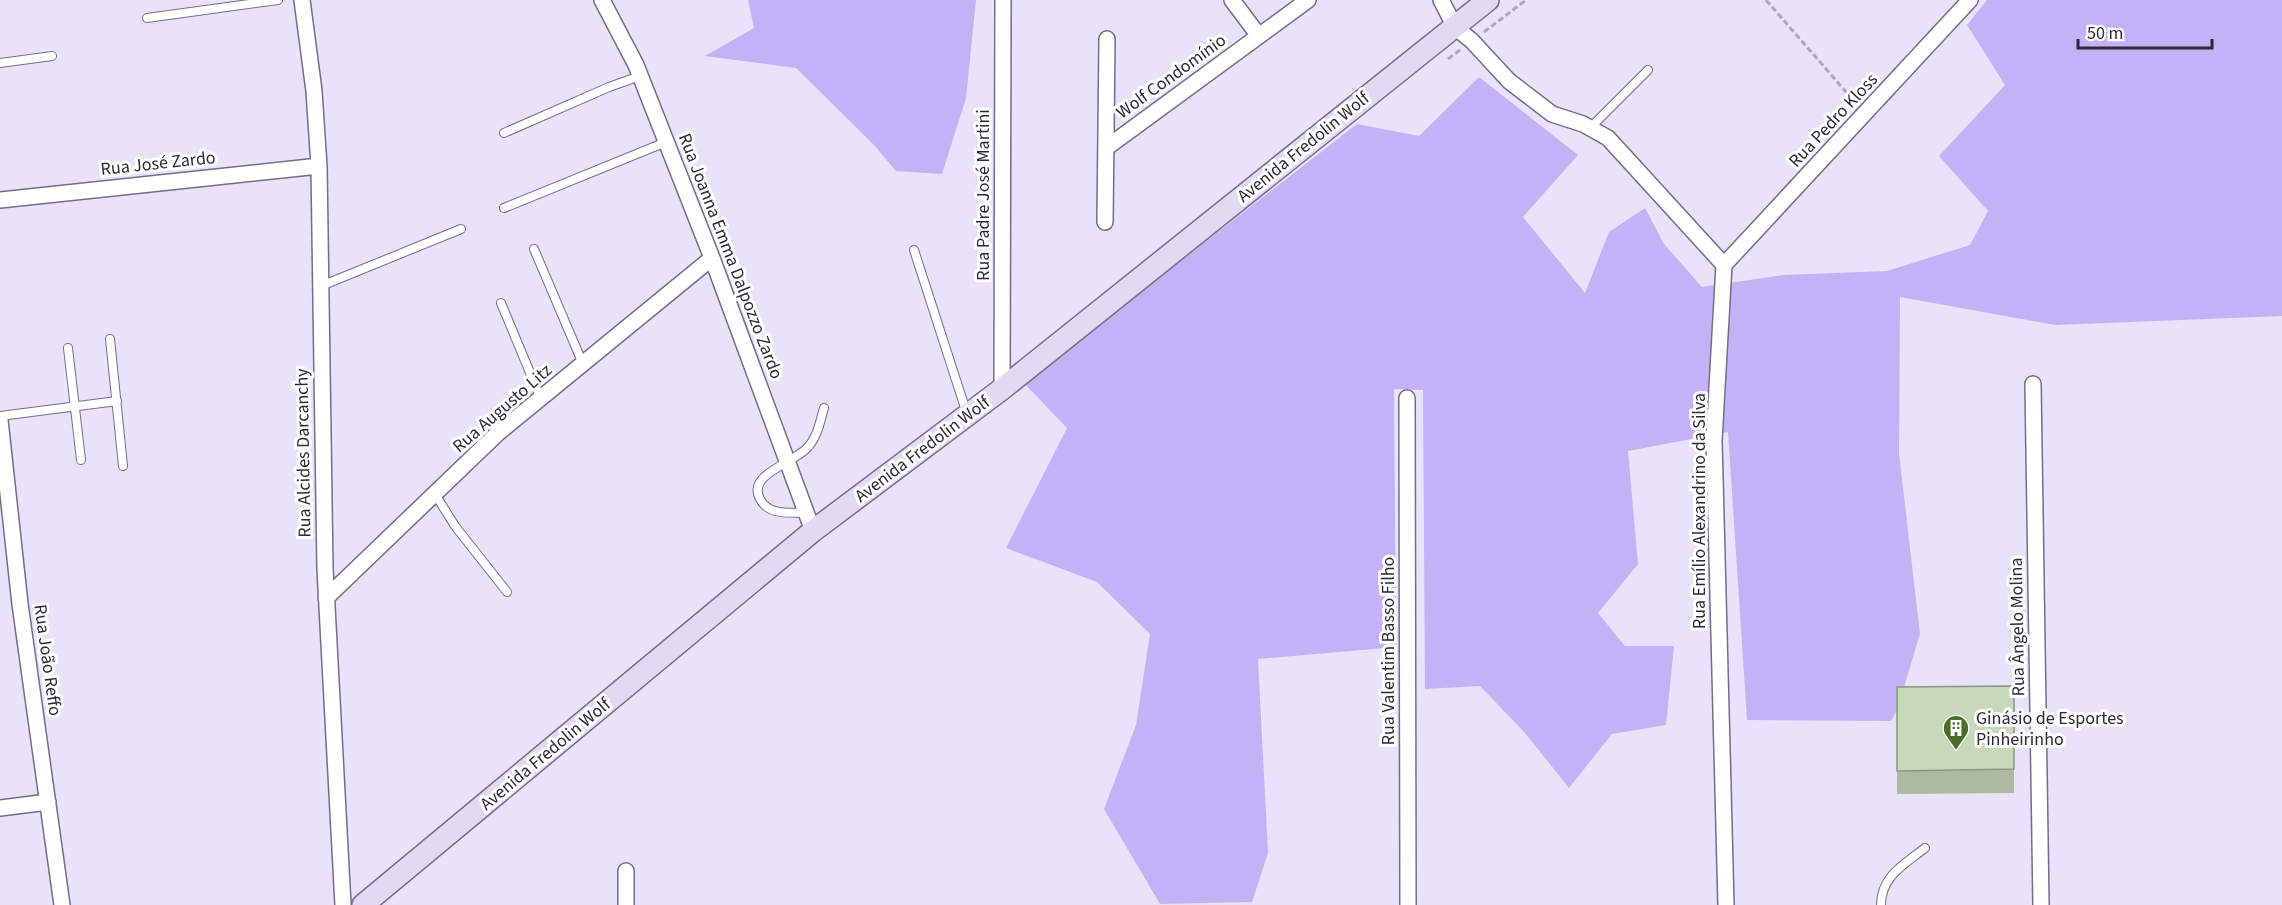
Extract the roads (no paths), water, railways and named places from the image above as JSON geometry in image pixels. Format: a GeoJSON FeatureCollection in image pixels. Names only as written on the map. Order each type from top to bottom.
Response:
{"type":"FeatureCollection","features":[{"type":"Feature","properties":{"kind":"main road","name":"Avenida Fredolin Wolf"},"geometry":{"type":"LineString","coordinates":[[363,905],[809,522],[968,415],[1002,389],[1488,0]]}},
{"type":"Feature","properties":{"kind":"street","name":"Rua Alcides Darcanchy"},"geometry":{"type":"LineString","coordinates":[[302,0],[314,92],[319,166],[326,598],[343,905]]}},
{"type":"Feature","properties":{"kind":"street","name":"Rua Joanna Emma Dalpozzo Zardo"},"geometry":{"type":"LineString","coordinates":[[602,0],[640,76],[712,258],[809,522]]}},
{"type":"Feature","properties":{"kind":"street","name":"Rua Padre José Martini"},"geometry":{"type":"LineString","coordinates":[[1002,389],[1003,0]]}},
{"type":"Feature","properties":{"kind":"street"},"geometry":{"type":"LineString","coordinates":[[1232,0],[1259,36]]}},
{"type":"Feature","properties":{"kind":"street","name":"Wolf Condomínio"},"geometry":{"type":"LineString","coordinates":[[1106,148],[1308,0]]}},
{"type":"Feature","properties":{"kind":"street"},"geometry":{"type":"LineString","coordinates":[[1441,0],[1455,27],[1473,40],[1509,81],[1552,114],[1590,128],[1608,138],[1724,266]]}},
{"type":"Feature","properties":{"kind":"street","name":"Rua Pedro Kloss"},"geometry":{"type":"LineString","coordinates":[[1724,266],[1970,0]]}},
{"type":"Feature","properties":{"kind":"street","name":"Wolf Condomínio"},"geometry":{"type":"LineString","coordinates":[[1105,222],[1107,39]]}},
{"type":"Feature","properties":{"kind":"street","name":"Rua José Zardo"},"geometry":{"type":"LineString","coordinates":[[0,200],[319,166]]}},
{"type":"Feature","properties":{"kind":"street","name":"Rua Augusto Litz"},"geometry":{"type":"LineString","coordinates":[[326,598],[498,433],[712,258]]}},
{"type":"Feature","properties":{"kind":"street","name":"Rua Emílio Alexandrino da Silva"},"geometry":{"type":"LineString","coordinates":[[1724,266],[1714,440],[1726,905]]}},
{"type":"Feature","properties":{"kind":"street","name":"Rua Ângelo Molina"},"geometry":{"type":"LineString","coordinates":[[2033,384],[2041,905]]}},
{"type":"Feature","properties":{"kind":"street","name":"Rua Valentim Basso Filho"},"geometry":{"type":"LineString","coordinates":[[1407,398],[1408,905]]}},
{"type":"Feature","properties":{"kind":"street","name":"Rua João Reffo"},"geometry":{"type":"LineString","coordinates":[[0,418],[7,550],[48,802],[62,905]]}},
{"type":"Feature","properties":{"kind":"street"},"geometry":{"type":"LineString","coordinates":[[0,808],[48,802]]}},
{"type":"Feature","properties":{"kind":"street"},"geometry":{"type":"LineString","coordinates":[[626,871],[626,905]]}},
{"type":"Feature","properties":{"kind":"lane"},"geometry":{"type":"LineString","coordinates":[[147,18],[278,0]]}},
{"type":"Feature","properties":{"kind":"lane"},"geometry":{"type":"LineString","coordinates":[[0,63],[52,56]]}},
{"type":"Feature","properties":{"kind":"lane"},"geometry":{"type":"LineString","coordinates":[[1590,128],[1648,70]]}},
{"type":"Feature","properties":{"kind":"lane"},"geometry":{"type":"LineString","coordinates":[[504,133],[609,87],[640,76]]}},
{"type":"Feature","properties":{"kind":"lane"},"geometry":{"type":"LineString","coordinates":[[504,208],[666,142]]}},
{"type":"Feature","properties":{"kind":"lane"},"geometry":{"type":"LineString","coordinates":[[320,287],[462,229]]}},
{"type":"Feature","properties":{"kind":"lane"},"geometry":{"type":"LineString","coordinates":[[534,249],[583,364]]}},
{"type":"Feature","properties":{"kind":"lane"},"geometry":{"type":"LineString","coordinates":[[914,250],[968,415]]}},
{"type":"Feature","properties":{"kind":"lane"},"geometry":{"type":"LineString","coordinates":[[501,303],[541,399]]}},
{"type":"Feature","properties":{"kind":"lane"},"geometry":{"type":"LineString","coordinates":[[110,339],[123,466]]}},
{"type":"Feature","properties":{"kind":"lane"},"geometry":{"type":"LineString","coordinates":[[68,348],[81,460]]}},
{"type":"Feature","properties":{"kind":"lane"},"geometry":{"type":"LineString","coordinates":[[0,418],[117,401]]}},
{"type":"Feature","properties":{"kind":"lane"},"geometry":{"type":"LineString","coordinates":[[809,522],[766,507],[758,496],[758,484],[764,474],[788,463],[807,448],[815,437],[824,408]]}},
{"type":"Feature","properties":{"kind":"lane"},"geometry":{"type":"LineString","coordinates":[[435,494],[455,526],[507,592]]}},
{"type":"Feature","properties":{"kind":"lane"},"geometry":{"type":"LineString","coordinates":[[1881,905],[1881,892],[1885,883],[1925,848]]}},
{"type":"Feature","properties":{"kind":"place","name":"Ginásio de Esportes Pinheirinho"},"geometry":{"type":"Point","coordinates":[1956,751]}}]}
